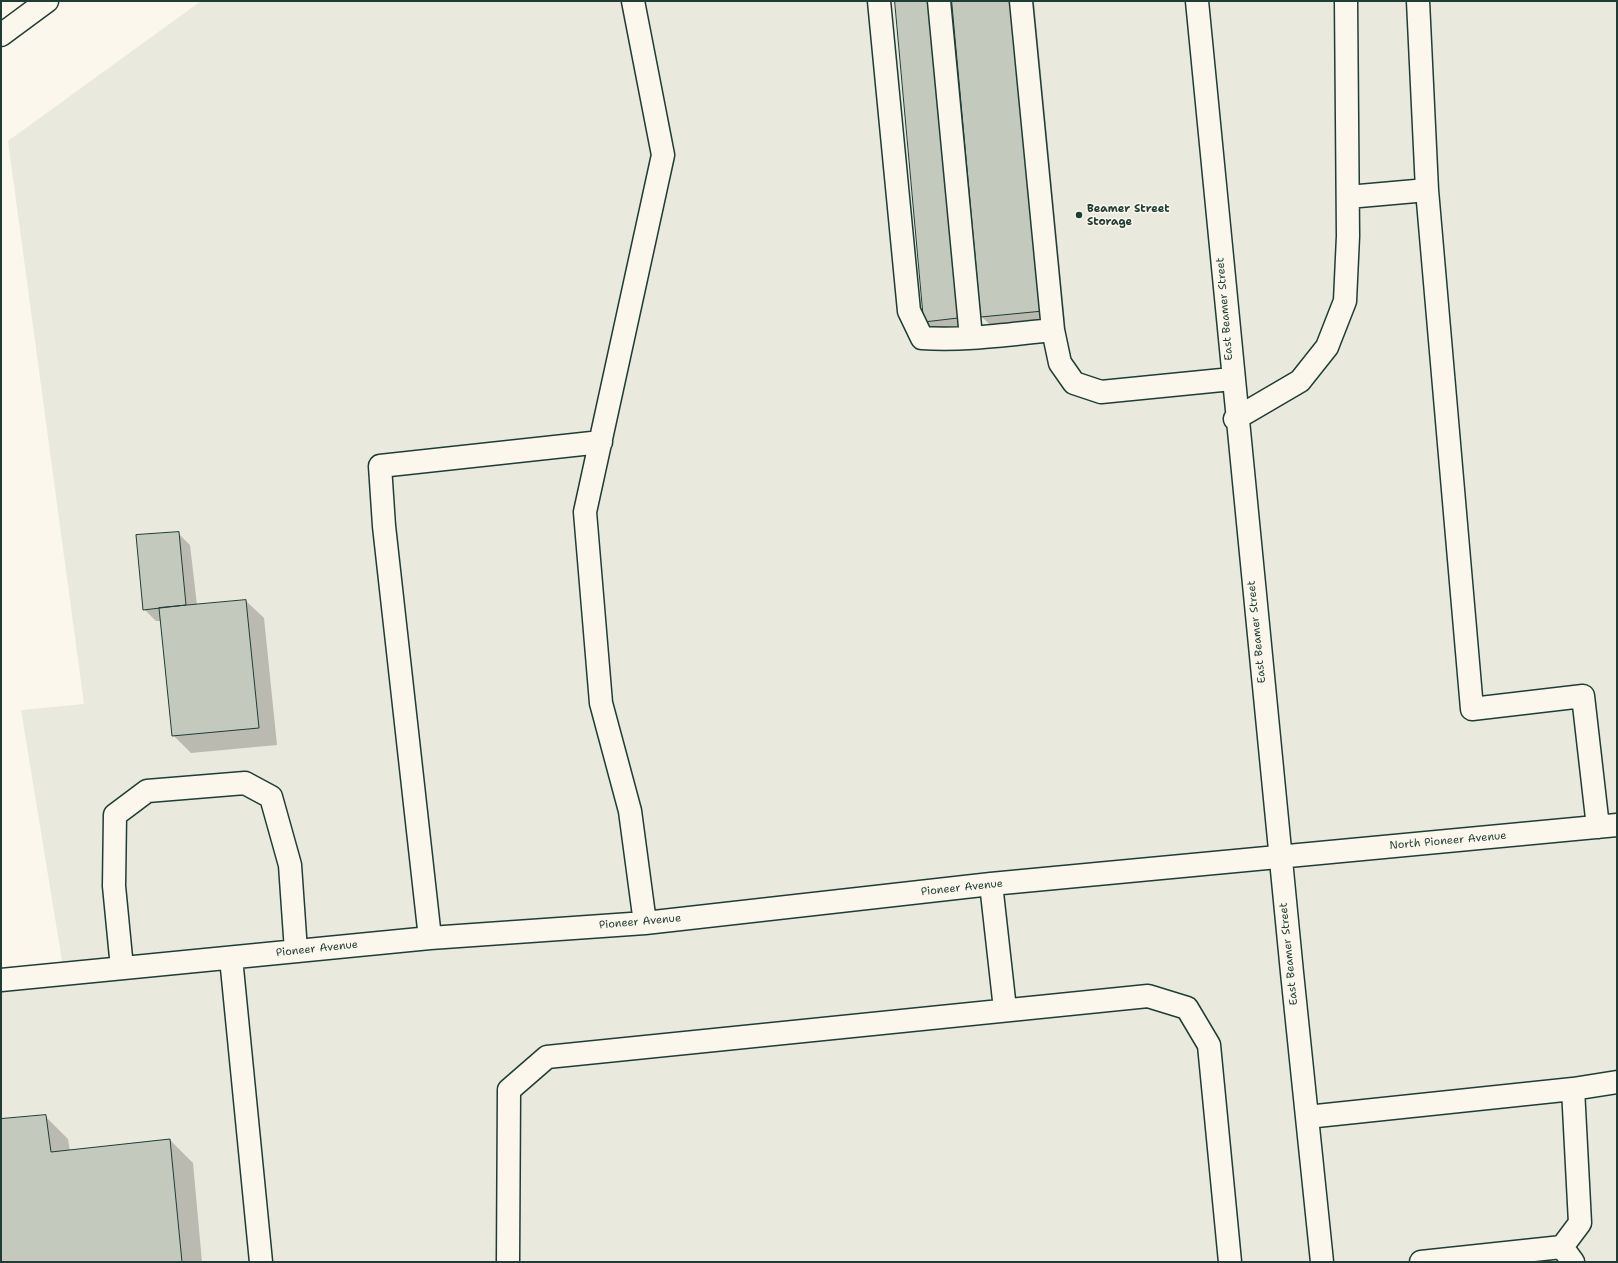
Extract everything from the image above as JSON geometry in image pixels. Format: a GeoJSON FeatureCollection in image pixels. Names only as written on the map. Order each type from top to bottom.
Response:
{"type":"FeatureCollection","features":[{"type":"Feature","properties":{"kind":"main road"},"geometry":{"type":"LineString","coordinates":[[1,35],[47,1]]}},
{"type":"Feature","properties":{"kind":"main road"},"geometry":{"type":"LineString","coordinates":[[633,1],[663,154],[585,512],[601,703],[630,811],[645,923]]}},
{"type":"Feature","properties":{"kind":"main road"},"geometry":{"type":"LineString","coordinates":[[879,1],[909,311],[922,338],[972,338],[1053,330]]}},
{"type":"Feature","properties":{"kind":"main road"},"geometry":{"type":"LineString","coordinates":[[939,1],[972,338]]}},
{"type":"Feature","properties":{"kind":"main road"},"geometry":{"type":"LineString","coordinates":[[1021,1],[1053,330],[1060,363],[1074,383],[1100,392],[1232,379]]}},
{"type":"Feature","properties":{"kind":"main road","name":"East Beamer Street"},"geometry":{"type":"LineString","coordinates":[[1197,1],[1235,419],[1322,1262]]}},
{"type":"Feature","properties":{"kind":"main road"},"geometry":{"type":"LineString","coordinates":[[1235,419],[1300,381],[1327,347],[1345,301],[1348,236],[1346,1]]}},
{"type":"Feature","properties":{"kind":"main road"},"geometry":{"type":"LineString","coordinates":[[1418,1],[1427,190],[1472,709],[1583,696],[1608,826]]}},
{"type":"Feature","properties":{"kind":"main road"},"geometry":{"type":"LineString","coordinates":[[1348,197],[1427,190]]}},
{"type":"Feature","properties":{"kind":"main road"},"geometry":{"type":"LineString","coordinates":[[430,938],[384,526],[380,466],[601,442]]}},
{"type":"Feature","properties":{"kind":"main road"},"geometry":{"type":"LineString","coordinates":[[122,968],[114,886],[115,815],[147,791],[245,784],[271,797],[290,865],[296,951]]}},
{"type":"Feature","properties":{"kind":"main road","name":"North Pioneer Avenue"},"geometry":{"type":"LineString","coordinates":[[1279,857],[1608,826]]}},
{"type":"Feature","properties":{"kind":"main road","name":"Pioneer Avenue"},"geometry":{"type":"LineString","coordinates":[[1,980],[430,938],[645,923],[991,884],[1279,857]]}},
{"type":"Feature","properties":{"kind":"main road"},"geometry":{"type":"LineString","coordinates":[[991,884],[1004,1010]]}},
{"type":"Feature","properties":{"kind":"main road"},"geometry":{"type":"LineString","coordinates":[[231,958],[261,1262]]}},
{"type":"Feature","properties":{"kind":"main road"},"geometry":{"type":"LineString","coordinates":[[508,1262],[509,1090],[547,1057],[1148,996],[1187,1008],[1209,1044],[1230,1262]]}},
{"type":"Feature","properties":{"kind":"main road"},"geometry":{"type":"LineString","coordinates":[[1307,1116],[1573,1089],[1617,1082]]}},
{"type":"Feature","properties":{"kind":"main road"},"geometry":{"type":"LineString","coordinates":[[1421,1262],[1567,1254],[1580,1223],[1573,1089]]}},
{"type":"Feature","properties":{"kind":"shaded area"},"geometry":{"type":"Polygon","coordinates":[[[201,1],[1617,1],[1617,1262],[1,1262],[1,979],[64,973],[21,710],[84,704],[8,141],[201,1]]]}},
{"type":"Feature","properties":{"kind":"building"},"geometry":{"type":"Polygon","coordinates":[[[895,1],[928,1],[958,318],[924,322],[895,1]]]}},
{"type":"Feature","properties":{"kind":"building"},"geometry":{"type":"Polygon","coordinates":[[[952,1],[1014,1],[1043,311],[981,317],[952,1]]]}},
{"type":"Feature","properties":{"kind":"building"},"geometry":{"type":"Polygon","coordinates":[[[179,532],[186,605],[143,610],[136,535],[179,532]]]}},
{"type":"Feature","properties":{"kind":"building"},"geometry":{"type":"Polygon","coordinates":[[[246,600],[259,728],[172,736],[159,608],[246,600]]]}},
{"type":"Feature","properties":{"kind":"building"},"geometry":{"type":"Polygon","coordinates":[[[46,1115],[51,1152],[170,1139],[182,1262],[1,1262],[1,1119],[46,1115]]]}},
{"type":"Feature","properties":{"kind":"place","name":"Beamer Street Storage"},"geometry":{"type":"Point","coordinates":[1079,215]}}]}
